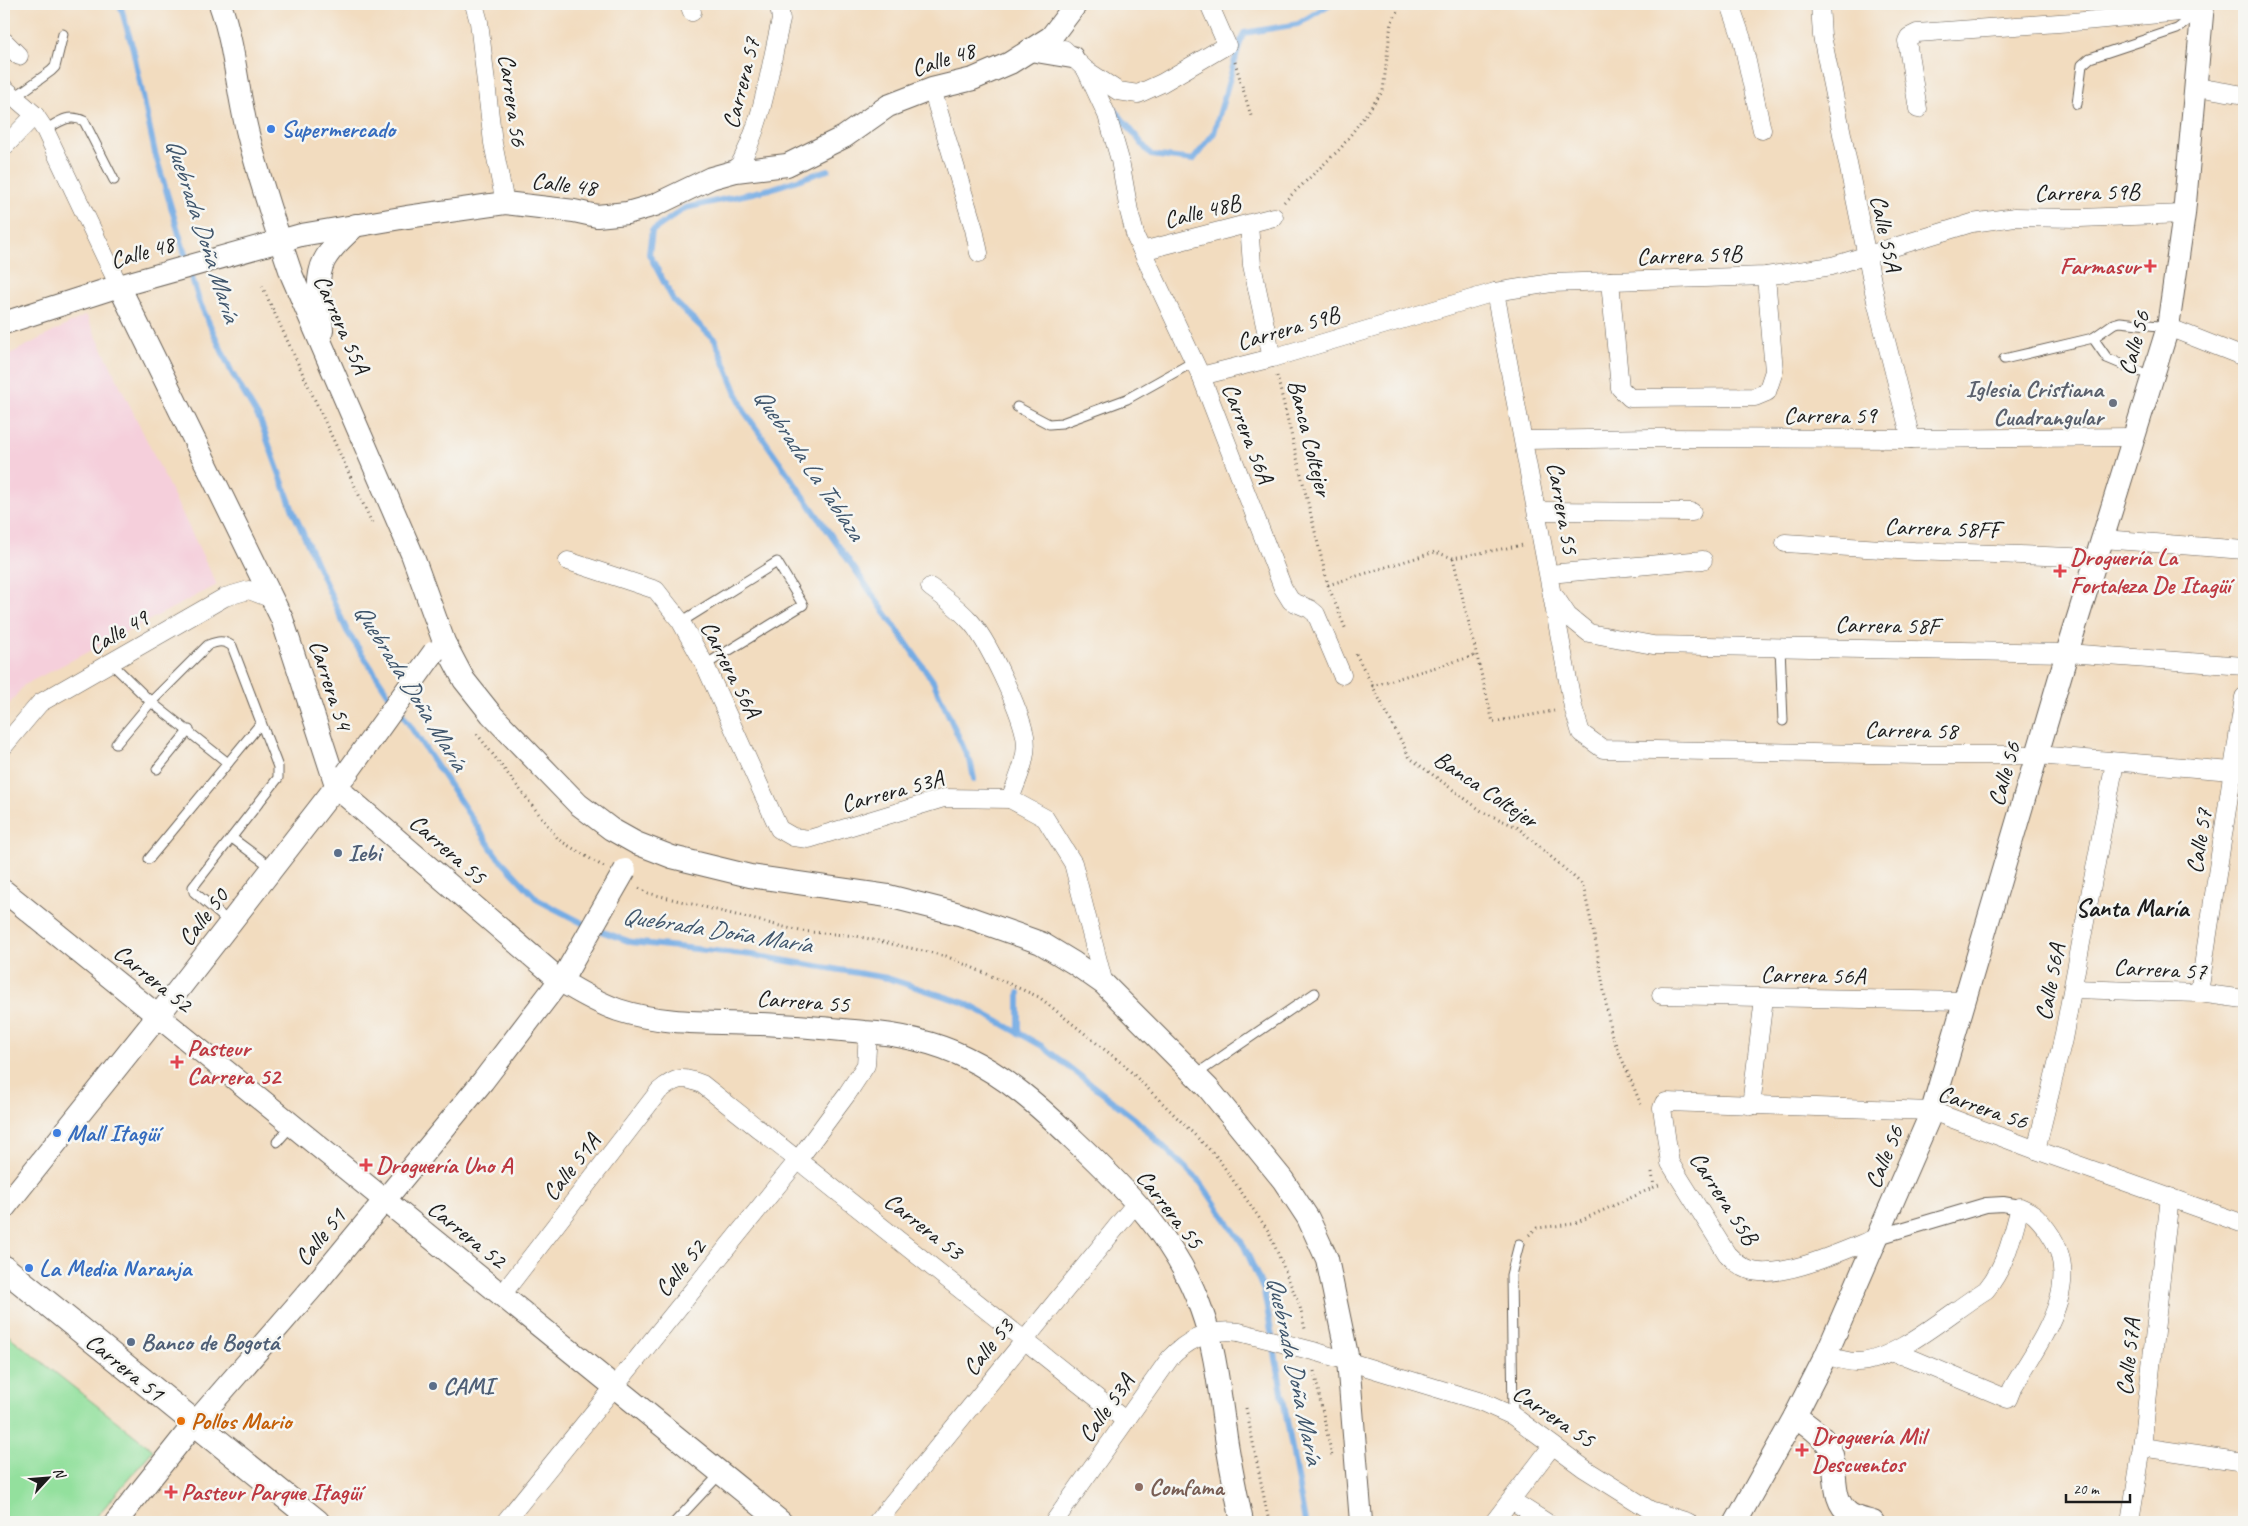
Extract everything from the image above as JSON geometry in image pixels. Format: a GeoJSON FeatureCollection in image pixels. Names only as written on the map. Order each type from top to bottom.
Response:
{"type":"FeatureCollection","features":[{"type":"Feature","properties":{"kind":"main road","name":"Carrera 51"},"geometry":{"type":"LineString","coordinates":[[4,1268],[317,1522]]}},
{"type":"Feature","properties":{"kind":"street","name":"Carrera 55A"},"geometry":{"type":"LineString","coordinates":[[222,4],[248,133],[279,240],[292,276],[412,554],[439,647],[486,708],[578,804],[611,829],[636,843],[672,857],[750,876],[888,896],[959,914],[1041,943],[1104,984],[1208,1088],[1283,1180],[1308,1218],[1326,1259],[1348,1360]]}},
{"type":"Feature","properties":{"kind":"street","name":"Carrera 56"},"geometry":{"type":"LineString","coordinates":[[474,4],[479,22],[493,143],[506,203]]}},
{"type":"Feature","properties":{"kind":"street","name":"Carrera 57"},"geometry":{"type":"LineString","coordinates":[[736,171],[748,151],[757,122],[781,20],[779,4]]}},
{"type":"Feature","properties":{"kind":"street","name":"Calle 48"},"geometry":{"type":"LineString","coordinates":[[4,323],[214,258],[279,240],[356,225],[506,203],[574,211],[597,216],[627,213],[655,205],[711,178],[736,171],[787,165],[844,137],[888,106],[973,78],[1010,62],[1051,37],[1076,4]]}},
{"type":"Feature","properties":{"kind":"street"},"geometry":{"type":"LineString","coordinates":[[1030,50],[1079,63],[1118,91],[1138,94],[1162,84],[1227,45],[1209,4]]}},
{"type":"Feature","properties":{"kind":"street"},"geometry":{"type":"LineString","coordinates":[[1730,4],[1742,39],[1762,130]]}},
{"type":"Feature","properties":{"kind":"street","name":"Calle 55A"},"geometry":{"type":"LineString","coordinates":[[1820,4],[1822,36],[1866,255],[1911,439]]}},
{"type":"Feature","properties":{"kind":"street"},"geometry":{"type":"LineString","coordinates":[[1918,109],[1907,40],[1908,37],[1917,33],[2073,22],[2202,7]]}},
{"type":"Feature","properties":{"kind":"street","name":"Calle 56"},"geometry":{"type":"LineString","coordinates":[[1735,1522],[1795,1416],[1826,1355],[1932,1111],[2067,653],[2168,327],[2184,214],[2197,87],[2202,7]]}},
{"type":"Feature","properties":{"kind":"street","name":"Carrera 56A"},"geometry":{"type":"LineString","coordinates":[[1051,37],[1079,63],[1107,115],[1120,160],[1129,211],[1142,251],[1198,368],[1283,588],[1291,601],[1310,609],[1316,614],[1342,675]]}},
{"type":"Feature","properties":{"kind":"street"},"geometry":{"type":"LineString","coordinates":[[4,41],[19,56]]}},
{"type":"Feature","properties":{"kind":"street"},"geometry":{"type":"LineString","coordinates":[[2197,87],[2244,95]]}},
{"type":"Feature","properties":{"kind":"street"},"geometry":{"type":"LineString","coordinates":[[932,90],[974,229],[979,253]]}},
{"type":"Feature","properties":{"kind":"street"},"geometry":{"type":"LineString","coordinates":[[10,93],[35,115],[45,130],[119,286]]}},
{"type":"Feature","properties":{"kind":"street"},"geometry":{"type":"LineString","coordinates":[[4,147],[35,115]]}},
{"type":"Feature","properties":{"kind":"street","name":"Carrera 59B"},"geometry":{"type":"LineString","coordinates":[[1198,368],[1272,358],[1495,292],[1551,283],[1766,276],[1832,266],[1972,223],[2015,217],[2080,218],[2184,214]]}},
{"type":"Feature","properties":{"kind":"street"},"geometry":{"type":"LineString","coordinates":[[1263,220],[1252,265],[1272,358]]}},
{"type":"Feature","properties":{"kind":"street","name":"Calle 48B"},"geometry":{"type":"LineString","coordinates":[[1142,251],[1263,220]]}},
{"type":"Feature","properties":{"kind":"street"},"geometry":{"type":"LineString","coordinates":[[323,346],[319,283],[324,261],[339,241],[356,225]]}},
{"type":"Feature","properties":{"kind":"street"},"geometry":{"type":"LineString","coordinates":[[1610,281],[1620,388],[1630,398],[1755,397],[1767,392],[1774,371],[1766,276]]}},
{"type":"Feature","properties":{"kind":"street","name":"Carrera 54"},"geometry":{"type":"LineString","coordinates":[[119,286],[282,619],[342,781]]}},
{"type":"Feature","properties":{"kind":"street","name":"Carrera 55"},"geometry":{"type":"LineString","coordinates":[[1495,292],[1525,440],[1536,511],[1573,707],[1581,732]]}},
{"type":"Feature","properties":{"kind":"street"},"geometry":{"type":"LineString","coordinates":[[2168,327],[2244,357]]}},
{"type":"Feature","properties":{"kind":"street","name":"Carrera 59"},"geometry":{"type":"LineString","coordinates":[[1525,440],[2134,437]]}},
{"type":"Feature","properties":{"kind":"street"},"geometry":{"type":"LineString","coordinates":[[1536,511],[1692,512]]}},
{"type":"Feature","properties":{"kind":"street","name":"Carrera 58FF"},"geometry":{"type":"LineString","coordinates":[[1785,543],[1914,551],[2100,548],[2244,550]]}},
{"type":"Feature","properties":{"kind":"street"},"geometry":{"type":"LineString","coordinates":[[1550,582],[1703,560]]}},
{"type":"Feature","properties":{"kind":"street","name":"Carrera 56A"},"geometry":{"type":"LineString","coordinates":[[568,561],[656,590],[681,622],[705,665],[779,829],[793,837],[809,839]]}},
{"type":"Feature","properties":{"kind":"street","name":"Carrera 58F"},"geometry":{"type":"LineString","coordinates":[[1550,582],[1568,616],[1589,633],[1653,645],[2067,653],[2244,666]]}},
{"type":"Feature","properties":{"kind":"street"},"geometry":{"type":"LineString","coordinates":[[930,586],[969,619],[984,640],[1008,690],[1025,737],[1022,768],[1010,799]]}},
{"type":"Feature","properties":{"kind":"street","name":"Calle 49"},"geometry":{"type":"LineString","coordinates":[[4,746],[40,703],[226,597],[249,590],[272,599]]}},
{"type":"Feature","properties":{"kind":"street","name":"Calle 50"},"geometry":{"type":"LineString","coordinates":[[4,1208],[274,869],[342,781],[439,647]]}},
{"type":"Feature","properties":{"kind":"street","name":"Calle 57"},"geometry":{"type":"LineString","coordinates":[[2199,993],[2239,771],[2244,697]]}},
{"type":"Feature","properties":{"kind":"street","name":"Carrera 58"},"geometry":{"type":"LineString","coordinates":[[1581,732],[1603,749],[1922,755],[2037,755],[2239,771]]}},
{"type":"Feature","properties":{"kind":"street","name":"Calle 56A"},"geometry":{"type":"LineString","coordinates":[[2036,1150],[2063,1039],[2115,762]]}},
{"type":"Feature","properties":{"kind":"street","name":"Carrera 55"},"geometry":{"type":"LineString","coordinates":[[342,781],[589,998],[618,1010],[648,1017],[684,1021],[793,1025],[868,1032],[926,1042],[964,1057],[1001,1078],[1038,1105],[1136,1203],[1164,1236],[1185,1271],[1201,1309],[1208,1333],[1242,1522]]}},
{"type":"Feature","properties":{"kind":"street","name":"Carrera 53A"},"geometry":{"type":"LineString","coordinates":[[809,839],[944,798],[1010,799],[1045,818],[1073,863],[1104,984]]}},
{"type":"Feature","properties":{"kind":"street","name":"Calle 51"},"geometry":{"type":"LineString","coordinates":[[116,1522],[194,1424],[313,1287],[483,1081],[564,976],[624,870],[636,843]]}},
{"type":"Feature","properties":{"kind":"street","name":"Carrera 52"},"geometry":{"type":"LineString","coordinates":[[4,891],[781,1522]]}},
{"type":"Feature","properties":{"kind":"street","name":"Carrera 57"},"geometry":{"type":"LineString","coordinates":[[2073,988],[2199,993],[2244,998]]}},
{"type":"Feature","properties":{"kind":"street","name":"Carrera 56A"},"geometry":{"type":"LineString","coordinates":[[1661,995],[1964,1001]]}},
{"type":"Feature","properties":{"kind":"street"},"geometry":{"type":"LineString","coordinates":[[1750,1106],[1764,998]]}},
{"type":"Feature","properties":{"kind":"street","name":"Calle 52"},"geometry":{"type":"LineString","coordinates":[[505,1522],[798,1160],[860,1076],[866,1065],[868,1032]]}},
{"type":"Feature","properties":{"kind":"street","name":"Carrera 53"},"geometry":{"type":"LineString","coordinates":[[686,1078],[702,1084],[1025,1338],[1126,1421]]}},
{"type":"Feature","properties":{"kind":"street","name":"Calle 51A"},"geometry":{"type":"LineString","coordinates":[[501,1296],[659,1091],[671,1081],[686,1078]]}},
{"type":"Feature","properties":{"kind":"street","name":"Carrera 56"},"geometry":{"type":"LineString","coordinates":[[1664,1103],[1932,1111],[2244,1224]]}},
{"type":"Feature","properties":{"kind":"street","name":"Carrera 55B"},"geometry":{"type":"LineString","coordinates":[[1664,1103],[1662,1108],[1670,1163],[1727,1254],[1736,1263],[1749,1270],[1769,1273],[1803,1265],[1878,1237]]}},
{"type":"Feature","properties":{"kind":"street","name":"Calle 57A"},"geometry":{"type":"LineString","coordinates":[[2130,1522],[2142,1447],[2170,1197]]}},
{"type":"Feature","properties":{"kind":"street","name":"Calle 53"},"geometry":{"type":"LineString","coordinates":[[878,1522],[1136,1203]]}},
{"type":"Feature","properties":{"kind":"street"},"geometry":{"type":"LineString","coordinates":[[1878,1237],[1986,1205],[2003,1204],[2033,1212],[2054,1239],[2062,1262],[2061,1294],[2052,1321],[2008,1398],[1908,1357],[1892,1353]]}},
{"type":"Feature","properties":{"kind":"street"},"geometry":{"type":"LineString","coordinates":[[1826,1355],[1845,1361],[1858,1362],[1892,1353],[1986,1290],[1996,1278],[2009,1249],[2020,1207]]}},
{"type":"Feature","properties":{"kind":"street","name":"Carrera 55"},"geometry":{"type":"LineString","coordinates":[[1208,1333],[1239,1332],[1348,1360],[1482,1402],[1513,1416],[1552,1446],[1650,1510],[1688,1522]]}},
{"type":"Feature","properties":{"kind":"street","name":"Calle 53A"},"geometry":{"type":"LineString","coordinates":[[1054,1522],[1170,1358],[1180,1347],[1208,1333]]}},
{"type":"Feature","properties":{"kind":"street"},"geometry":{"type":"LineString","coordinates":[[1348,1360],[1361,1522]]}},
{"type":"Feature","properties":{"kind":"street"},"geometry":{"type":"LineString","coordinates":[[1795,1416],[1818,1433],[1827,1444],[1833,1456],[1838,1497],[1843,1507],[1851,1514],[1872,1522]]}},
{"type":"Feature","properties":{"kind":"street"},"geometry":{"type":"LineString","coordinates":[[1494,1522],[1552,1446]]}},
{"type":"Feature","properties":{"kind":"street"},"geometry":{"type":"LineString","coordinates":[[2142,1447],[2244,1462]]}},
{"type":"Feature","properties":{"kind":"street"},"geometry":{"type":"LineString","coordinates":[[1511,1500],[1546,1522]]}},
{"type":"Feature","properties":{"kind":"lane"},"geometry":{"type":"LineString","coordinates":[[2077,104],[2082,65],[2090,58],[2177,29],[2202,7]]}},
{"type":"Feature","properties":{"kind":"lane"},"geometry":{"type":"LineString","coordinates":[[10,93],[51,71],[55,66],[63,34]]}},
{"type":"Feature","properties":{"kind":"lane"},"geometry":{"type":"LineString","coordinates":[[45,130],[66,118],[72,117],[84,121],[114,180]]}},
{"type":"Feature","properties":{"kind":"lane"},"geometry":{"type":"LineString","coordinates":[[2004,359],[2093,338],[2113,324],[2120,322],[2168,327]]}},
{"type":"Feature","properties":{"kind":"lane"},"geometry":{"type":"LineString","coordinates":[[2093,338],[2107,358],[2113,362],[2154,375]]}},
{"type":"Feature","properties":{"kind":"lane"},"geometry":{"type":"LineString","coordinates":[[1017,407],[1049,424],[1062,422],[1127,399],[1198,368]]}},
{"type":"Feature","properties":{"kind":"lane"},"geometry":{"type":"LineString","coordinates":[[681,622],[777,562],[803,605],[705,665]]}},
{"type":"Feature","properties":{"kind":"lane"},"geometry":{"type":"LineString","coordinates":[[116,744],[151,702],[208,645],[226,641],[232,646],[278,767],[278,778],[193,887],[194,892],[231,924]]}},
{"type":"Feature","properties":{"kind":"lane"},"geometry":{"type":"LineString","coordinates":[[1780,647],[1783,721]]}},
{"type":"Feature","properties":{"kind":"lane"},"geometry":{"type":"LineString","coordinates":[[111,663],[151,702],[189,730],[228,763]]}},
{"type":"Feature","properties":{"kind":"lane"},"geometry":{"type":"LineString","coordinates":[[149,859],[261,723]]}},
{"type":"Feature","properties":{"kind":"lane"},"geometry":{"type":"LineString","coordinates":[[157,769],[189,730]]}},
{"type":"Feature","properties":{"kind":"lane"},"geometry":{"type":"LineString","coordinates":[[232,838],[274,869]]}},
{"type":"Feature","properties":{"kind":"lane"},"geometry":{"type":"LineString","coordinates":[[1195,1076],[1315,993]]}},
{"type":"Feature","properties":{"kind":"lane"},"geometry":{"type":"LineString","coordinates":[[277,1142],[292,1125]]}},
{"type":"Feature","properties":{"kind":"lane"},"geometry":{"type":"LineString","coordinates":[[1513,1416],[1511,1275],[1519,1244]]}},
{"type":"Feature","properties":{"kind":"lane"},"geometry":{"type":"LineString","coordinates":[[675,1522],[720,1474]]}},
{"type":"Feature","properties":{"kind":"path"},"geometry":{"type":"LineString","coordinates":[[1263,220],[1341,148],[1383,91],[1391,23],[1402,4]]}},
{"type":"Feature","properties":{"kind":"path"},"geometry":{"type":"LineString","coordinates":[[1240,74],[1251,116]]}},
{"type":"Feature","properties":{"kind":"path","name":"Banca Coltejer"},"geometry":{"type":"LineString","coordinates":[[1272,358],[1328,585],[1350,639]]}},
{"type":"Feature","properties":{"kind":"path"},"geometry":{"type":"LineString","coordinates":[[1328,585],[1435,552],[1453,558],[1542,542]]}},
{"type":"Feature","properties":{"kind":"path"},"geometry":{"type":"LineString","coordinates":[[1453,558],[1493,722],[1573,707]]}},
{"type":"Feature","properties":{"kind":"path","name":"Banca Coltejer"},"geometry":{"type":"LineString","coordinates":[[1353,648],[1410,758],[1483,812],[1517,827],[1583,885],[1596,944],[1611,1033],[1642,1106],[1643,1115]]}},
{"type":"Feature","properties":{"kind":"path"},"geometry":{"type":"LineString","coordinates":[[1372,686],[1477,655]]}},
{"type":"Feature","properties":{"kind":"path"},"geometry":{"type":"LineString","coordinates":[[1651,1169],[1654,1187]]}},
{"type":"Feature","properties":{"kind":"path"},"geometry":{"type":"LineString","coordinates":[[1519,1244],[1537,1228],[1572,1224],[1678,1177]]}},
{"type":"Feature","properties":{"kind":"path"},"geometry":{"type":"LineString","coordinates":[[1246,1408],[1269,1522]]}},
{"type":"Feature","properties":{"kind":"shaded area"},"geometry":{"type":"Polygon","coordinates":[[[86,315],[217,585],[24,685],[4,711],[4,357],[86,315]]]}},
{"type":"Feature","properties":{"kind":"green space"},"geometry":{"type":"Polygon","coordinates":[[[4,1332],[153,1450],[92,1522],[4,1522],[4,1332]]]}},
{"type":"Feature","properties":{"kind":"waterway","name":"Quebrada Doña María"},"geometry":{"type":"LineString","coordinates":[[120,4],[133,49],[155,153],[199,301],[232,373],[260,420],[293,511],[347,631],[393,701]]}},
{"type":"Feature","properties":{"kind":"waterway","name":"Quebrada La Tablaza"},"geometry":{"type":"LineString","coordinates":[[1114,109],[1151,155],[1193,160],[1214,133],[1244,33],[1298,24],[1330,4]]}},
{"type":"Feature","properties":{"kind":"waterway","name":"Quebrada La Tablaza"},"geometry":{"type":"LineString","coordinates":[[828,170],[770,189],[685,208],[652,231],[649,254],[674,301],[715,340],[744,411],[933,681],[971,764],[974,779]]}},
{"type":"Feature","properties":{"kind":"waterway","name":"Quebrada Doña María"},"geometry":{"type":"LineString","coordinates":[[399,709],[496,855],[538,900],[592,928],[631,942],[752,955],[887,978],[965,1003],[1042,1046],[1134,1118],[1201,1183],[1244,1246],[1264,1291],[1305,1522]]}},
{"type":"Feature","properties":{"kind":"waterway","name":"Quebrada La Tablaza"},"geometry":{"type":"LineString","coordinates":[[1019,993],[1019,1033]]}},
{"type":"Feature","properties":{"kind":"place","name":"Supermercado"},"geometry":{"type":"Point","coordinates":[271,129]}},
{"type":"Feature","properties":{"kind":"place","name":"Farmasur"},"geometry":{"type":"Point","coordinates":[2150,266]}},
{"type":"Feature","properties":{"kind":"place","name":"Iglesia Cristiana Cuadrangular"},"geometry":{"type":"Point","coordinates":[2113,403]}},
{"type":"Feature","properties":{"kind":"place","name":"Droguería La Fortaleza De Itagüí"},"geometry":{"type":"Point","coordinates":[2060,571]}},
{"type":"Feature","properties":{"kind":"place","name":"Iebi"},"geometry":{"type":"Point","coordinates":[338,853]}},
{"type":"Feature","properties":{"kind":"place","name":"Pasteur Carrera 52"},"geometry":{"type":"Point","coordinates":[177,1062]}},
{"type":"Feature","properties":{"kind":"place","name":"Mall Itagüí"},"geometry":{"type":"Point","coordinates":[57,1133]}},
{"type":"Feature","properties":{"kind":"place","name":"Droguería Uno A"},"geometry":{"type":"Point","coordinates":[366,1165]}},
{"type":"Feature","properties":{"kind":"place","name":"La Media Naranja"},"geometry":{"type":"Point","coordinates":[29,1268]}},
{"type":"Feature","properties":{"kind":"place","name":"Banco de Bogotá"},"geometry":{"type":"Point","coordinates":[131,1342]}},
{"type":"Feature","properties":{"kind":"place","name":"CAMI"},"geometry":{"type":"Point","coordinates":[433,1386]}},
{"type":"Feature","properties":{"kind":"place","name":"Pollos Mario"},"geometry":{"type":"Point","coordinates":[181,1421]}},
{"type":"Feature","properties":{"kind":"place","name":"Droguería Mil Descuentos"},"geometry":{"type":"Point","coordinates":[1802,1450]}},
{"type":"Feature","properties":{"kind":"place","name":"Comfama"},"geometry":{"type":"Point","coordinates":[1139,1487]}},
{"type":"Feature","properties":{"kind":"place","name":"Pasteur Parque Itagüí"},"geometry":{"type":"Point","coordinates":[171,1492]}},
{"type":"Feature","properties":{"kind":"district","name":"Santa María"},"geometry":{"type":"Point","coordinates":[2132,908]}}]}
